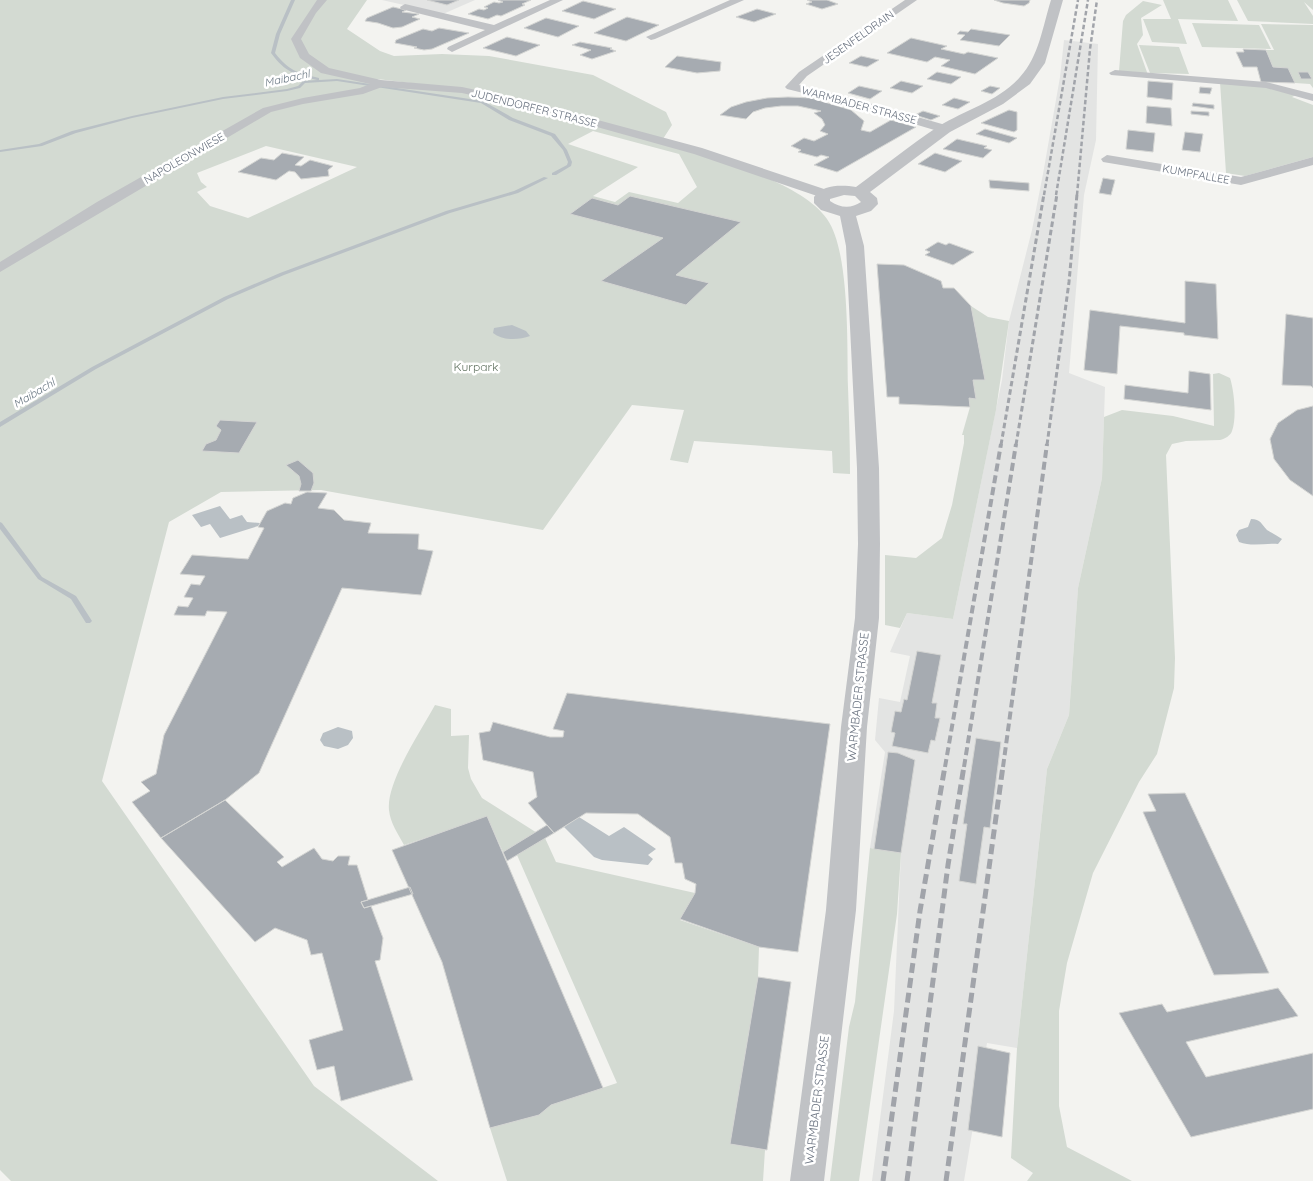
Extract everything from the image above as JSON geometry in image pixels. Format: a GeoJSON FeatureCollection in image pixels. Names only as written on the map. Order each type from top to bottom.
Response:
{"type":"FeatureCollection","features":[{"type":"Feature","properties":{"kind":"street","name":"JUDENDORFER STRASSE"},"geometry":{"type":"LineString","coordinates":[[322,0],[312,12],[296,40],[304,56],[325,71],[376,86],[462,90],[528,104],[698,151],[826,194]]}},
{"type":"Feature","properties":{"kind":"street"},"geometry":{"type":"LineString","coordinates":[[452,49],[558,0]]}},
{"type":"Feature","properties":{"kind":"street"},"geometry":{"type":"LineString","coordinates":[[651,37],[739,0]]}},
{"type":"Feature","properties":{"kind":"street","name":"JESENFELDRAIN"},"geometry":{"type":"LineString","coordinates":[[804,74],[912,0]]}},
{"type":"Feature","properties":{"kind":"street"},"geometry":{"type":"LineString","coordinates":[[859,192],[945,129],[998,101],[1025,81],[1038,63],[1042,53],[1057,0]]}},
{"type":"Feature","properties":{"kind":"street"},"geometry":{"type":"LineString","coordinates":[[405,7],[496,29]]}},
{"type":"Feature","properties":{"kind":"street"},"geometry":{"type":"LineString","coordinates":[[1115,73],[1266,85],[1290,90],[1313,98]]}},
{"type":"Feature","properties":{"kind":"street","name":"WARMBADER STRASSE"},"geometry":{"type":"LineString","coordinates":[[804,74],[791,87],[847,100],[945,129]]}},
{"type":"Feature","properties":{"kind":"street","name":"NAPOLEONWIESE"},"geometry":{"type":"LineString","coordinates":[[0,268],[102,205],[267,110],[376,86]]}},
{"type":"Feature","properties":{"kind":"street","name":"KUMPFALLEE"},"geometry":{"type":"LineString","coordinates":[[1107,159],[1241,181],[1313,161]]}},
{"type":"Feature","properties":{"kind":"street"},"geometry":{"type":"LineString","coordinates":[[837,191],[859,192],[869,198],[870,204],[862,210],[847,212],[835,210],[825,206],[821,200],[826,194],[837,191]]}},
{"type":"Feature","properties":{"kind":"street","name":"WARMBADER STRASSE"},"geometry":{"type":"LineString","coordinates":[[807,1181],[841,910],[854,727],[867,618],[869,544],[868,468],[855,246],[847,212]]}},
{"type":"Feature","properties":{"kind":"shaded area"},"geometry":{"type":"Polygon","coordinates":[[[382,0],[475,0],[443,14],[382,0]]]}},
{"type":"Feature","properties":{"kind":"shaded area"},"geometry":{"type":"Polygon","coordinates":[[[1064,40],[1098,44],[1096,140],[1084,195],[1069,373],[1105,387],[1102,478],[1078,588],[1069,715],[1047,769],[1017,1048],[987,1043],[964,1181],[872,1181],[894,1011],[901,853],[870,848],[885,752],[875,740],[879,698],[900,702],[910,656],[890,652],[907,613],[953,619],[1002,380],[1009,321],[1032,230],[1043,174],[1060,77],[1064,40]]]}},
{"type":"Feature","properties":{"kind":"shaded area"},"geometry":{"type":"Polygon","coordinates":[[[512,325],[526,331],[530,336],[511,339],[497,336],[493,333],[494,328],[512,325]]]}},
{"type":"Feature","properties":{"kind":"shaded area"},"geometry":{"type":"Polygon","coordinates":[[[220,506],[230,519],[242,515],[247,522],[260,523],[258,526],[220,538],[210,524],[201,527],[192,515],[220,506]]]}},
{"type":"Feature","properties":{"kind":"shaded area"},"geometry":{"type":"Polygon","coordinates":[[[1251,519],[1259,521],[1267,530],[1282,539],[1278,544],[1254,545],[1239,542],[1236,535],[1239,530],[1248,527],[1251,519]]]}},
{"type":"Feature","properties":{"kind":"shaded area"},"geometry":{"type":"Polygon","coordinates":[[[338,727],[352,731],[353,738],[348,745],[338,749],[324,746],[320,740],[323,733],[338,727]]]}},
{"type":"Feature","properties":{"kind":"shaded area"},"geometry":{"type":"Polygon","coordinates":[[[579,817],[609,836],[624,827],[656,849],[648,855],[653,859],[648,865],[602,860],[594,857],[564,827],[579,817]]]}},
{"type":"Feature","properties":{"kind":"green space","name":"Kurpark"},"geometry":{"type":"Polygon","coordinates":[[[0,0],[367,0],[347,29],[380,51],[394,56],[442,54],[489,56],[593,75],[666,112],[672,125],[661,142],[750,171],[796,192],[814,205],[827,219],[834,234],[840,253],[843,275],[847,324],[850,474],[833,473],[832,451],[694,441],[688,463],[670,460],[684,410],[632,405],[543,530],[321,490],[221,492],[169,522],[102,781],[314,1086],[438,1181],[11,1181],[0,1170],[0,0]],[[377,79],[387,86],[462,92],[526,101],[461,89],[377,79]],[[593,131],[568,144],[638,167],[593,196],[615,202],[629,192],[678,203],[697,187],[679,154],[593,131]],[[266,146],[197,173],[201,182],[207,187],[197,192],[210,206],[248,218],[357,167],[266,146]]]}},
{"type":"Feature","properties":{"kind":"green space"},"geometry":{"type":"Polygon","coordinates":[[[1163,0],[1228,0],[1238,21],[1178,19],[1187,44],[1152,42],[1143,19],[1171,19],[1163,0]]]}},
{"type":"Feature","properties":{"kind":"green space"},"geometry":{"type":"Polygon","coordinates":[[[1237,0],[1313,0],[1313,10],[1304,2],[1313,16],[1313,24],[1248,21],[1237,0]]]}},
{"type":"Feature","properties":{"kind":"green space"},"geometry":{"type":"Polygon","coordinates":[[[1143,1],[1162,5],[1141,18],[1143,35],[1137,44],[1148,75],[1119,71],[1123,21],[1126,15],[1143,1]]]}},
{"type":"Feature","properties":{"kind":"green space"},"geometry":{"type":"Polygon","coordinates":[[[1192,23],[1259,25],[1271,49],[1202,47],[1192,23]]]}},
{"type":"Feature","properties":{"kind":"green space"},"geometry":{"type":"Polygon","coordinates":[[[1261,24],[1313,25],[1313,88],[1310,84],[1295,83],[1287,68],[1273,67],[1266,50],[1274,50],[1261,24]]]}},
{"type":"Feature","properties":{"kind":"green space"},"geometry":{"type":"Polygon","coordinates":[[[1139,45],[1179,47],[1189,74],[1150,73],[1139,45]]]}},
{"type":"Feature","properties":{"kind":"green space"},"geometry":{"type":"Polygon","coordinates":[[[1220,82],[1264,86],[1296,95],[1292,97],[1313,105],[1313,157],[1245,176],[1226,173],[1220,82]]]}},
{"type":"Feature","properties":{"kind":"green space"},"geometry":{"type":"Polygon","coordinates":[[[971,306],[988,317],[1009,321],[996,410],[953,619],[907,613],[900,628],[885,625],[885,555],[916,558],[942,538],[952,505],[964,443],[964,435],[962,435],[970,407],[969,398],[975,399],[973,380],[985,380],[971,306]]]}},
{"type":"Feature","properties":{"kind":"green space"},"geometry":{"type":"Polygon","coordinates":[[[1219,373],[1230,378],[1234,397],[1234,425],[1228,437],[1220,440],[1186,441],[1172,444],[1166,455],[1175,658],[1174,688],[1157,754],[1139,782],[1093,873],[1067,963],[1059,1011],[1059,1106],[1067,1147],[1132,1181],[1027,1181],[1033,1173],[1011,1158],[1017,1048],[1047,769],[1069,715],[1078,588],[1102,478],[1104,417],[1122,410],[1173,416],[1214,426],[1213,374],[1219,373]]]}},
{"type":"Feature","properties":{"kind":"green space"},"geometry":{"type":"Polygon","coordinates":[[[435,705],[451,709],[451,736],[469,735],[468,768],[471,779],[482,798],[545,838],[556,862],[695,893],[680,920],[759,947],[758,977],[730,1144],[765,1150],[763,1181],[507,1181],[490,1128],[539,1115],[551,1105],[617,1083],[517,855],[511,848],[503,852],[487,817],[404,845],[395,829],[389,810],[393,785],[406,757],[435,705]]]}},
{"type":"Feature","properties":{"kind":"green space"},"geometry":{"type":"Polygon","coordinates":[[[870,848],[901,853],[897,914],[859,1181],[830,1181],[849,1027],[855,1002],[870,848]]]}},
{"type":"Feature","properties":{"kind":"building"},"geometry":{"type":"Polygon","coordinates":[[[427,0],[459,0],[447,5],[427,0]]]}},
{"type":"Feature","properties":{"kind":"building"},"geometry":{"type":"Polygon","coordinates":[[[498,0],[531,0],[522,4],[525,5],[501,16],[497,15],[488,19],[468,14],[479,9],[484,10],[488,8],[484,7],[494,2],[503,2],[498,0]]]}},
{"type":"Feature","properties":{"kind":"building"},"geometry":{"type":"Polygon","coordinates":[[[807,0],[827,0],[838,4],[822,9],[806,4],[812,2],[807,0]]]}},
{"type":"Feature","properties":{"kind":"building"},"geometry":{"type":"Polygon","coordinates":[[[994,0],[1030,0],[1024,6],[994,0]]]}},
{"type":"Feature","properties":{"kind":"building"},"geometry":{"type":"Polygon","coordinates":[[[583,1],[616,9],[594,19],[562,11],[583,1]]]}},
{"type":"Feature","properties":{"kind":"building"},"geometry":{"type":"Polygon","coordinates":[[[393,7],[406,10],[402,12],[419,14],[412,17],[420,19],[402,27],[393,28],[365,21],[367,18],[393,7]]]}},
{"type":"Feature","properties":{"kind":"building"},"geometry":{"type":"Polygon","coordinates":[[[757,9],[776,14],[754,22],[736,17],[757,9]]]}},
{"type":"Feature","properties":{"kind":"building"},"geometry":{"type":"Polygon","coordinates":[[[627,17],[659,25],[626,41],[594,33],[627,17]]]}},
{"type":"Feature","properties":{"kind":"building"},"geometry":{"type":"Polygon","coordinates":[[[546,18],[579,26],[558,37],[524,28],[546,18]]]}},
{"type":"Feature","properties":{"kind":"building"},"geometry":{"type":"Polygon","coordinates":[[[439,28],[469,33],[432,49],[424,50],[395,43],[396,40],[423,29],[432,31],[439,28]]]}},
{"type":"Feature","properties":{"kind":"building"},"geometry":{"type":"Polygon","coordinates":[[[971,29],[1010,35],[999,46],[960,40],[965,35],[957,34],[960,31],[968,32],[971,29]]]}},
{"type":"Feature","properties":{"kind":"building"},"geometry":{"type":"Polygon","coordinates":[[[507,37],[540,45],[516,56],[483,48],[507,37]]]}},
{"type":"Feature","properties":{"kind":"building"},"geometry":{"type":"Polygon","coordinates":[[[911,38],[947,46],[941,49],[998,58],[975,74],[941,66],[950,60],[935,57],[927,62],[887,53],[911,38]]]}},
{"type":"Feature","properties":{"kind":"building"},"geometry":{"type":"Polygon","coordinates":[[[580,42],[612,48],[610,49],[616,51],[592,59],[580,55],[591,50],[572,45],[580,42]]]}},
{"type":"Feature","properties":{"kind":"building"},"geometry":{"type":"Polygon","coordinates":[[[1243,49],[1266,50],[1273,67],[1288,68],[1295,83],[1261,82],[1257,67],[1243,67],[1236,52],[1244,52],[1243,49]]]}},
{"type":"Feature","properties":{"kind":"building"},"geometry":{"type":"Polygon","coordinates":[[[677,56],[721,62],[720,71],[697,73],[665,67],[677,56]]]}},
{"type":"Feature","properties":{"kind":"building"},"geometry":{"type":"Polygon","coordinates":[[[861,56],[879,60],[867,67],[849,63],[861,56]]]}},
{"type":"Feature","properties":{"kind":"building"},"geometry":{"type":"Polygon","coordinates":[[[937,72],[961,77],[951,84],[927,79],[937,72]]]}},
{"type":"Feature","properties":{"kind":"building"},"geometry":{"type":"Polygon","coordinates":[[[1298,72],[1308,72],[1312,79],[1301,79],[1298,72]]]}},
{"type":"Feature","properties":{"kind":"building"},"geometry":{"type":"Polygon","coordinates":[[[901,81],[923,86],[912,93],[890,88],[901,81]]]}},
{"type":"Feature","properties":{"kind":"building"},"geometry":{"type":"Polygon","coordinates":[[[1148,81],[1173,83],[1172,100],[1147,97],[1148,81]]]}},
{"type":"Feature","properties":{"kind":"building"},"geometry":{"type":"Polygon","coordinates":[[[859,86],[882,91],[870,99],[848,93],[859,86]]]}},
{"type":"Feature","properties":{"kind":"building"},"geometry":{"type":"Polygon","coordinates":[[[990,86],[1000,88],[992,94],[981,91],[990,86]]]}},
{"type":"Feature","properties":{"kind":"building"},"geometry":{"type":"Polygon","coordinates":[[[1200,87],[1212,88],[1210,94],[1199,93],[1200,87]]]}},
{"type":"Feature","properties":{"kind":"building"},"geometry":{"type":"Polygon","coordinates":[[[788,97],[811,98],[851,110],[864,121],[861,130],[870,132],[891,120],[916,127],[837,172],[814,165],[829,157],[821,155],[817,157],[798,152],[801,150],[791,146],[804,138],[814,141],[828,134],[820,131],[825,125],[822,119],[814,113],[821,111],[798,106],[781,106],[753,112],[746,119],[720,115],[731,107],[746,102],[788,97]]]}},
{"type":"Feature","properties":{"kind":"building"},"geometry":{"type":"Polygon","coordinates":[[[954,98],[970,102],[958,109],[942,105],[954,98]]]}},
{"type":"Feature","properties":{"kind":"building"},"geometry":{"type":"Polygon","coordinates":[[[1193,103],[1214,105],[1214,109],[1192,106],[1193,103]]]}},
{"type":"Feature","properties":{"kind":"building"},"geometry":{"type":"Polygon","coordinates":[[[1147,106],[1171,108],[1172,126],[1146,123],[1147,106]]]}},
{"type":"Feature","properties":{"kind":"building"},"geometry":{"type":"Polygon","coordinates":[[[1009,110],[1017,112],[1017,130],[1014,132],[981,123],[1009,110]]]}},
{"type":"Feature","properties":{"kind":"building"},"geometry":{"type":"Polygon","coordinates":[[[923,111],[940,116],[931,120],[915,115],[923,111]]]}},
{"type":"Feature","properties":{"kind":"building"},"geometry":{"type":"Polygon","coordinates":[[[1191,111],[1209,112],[1209,116],[1191,114],[1191,111]]]}},
{"type":"Feature","properties":{"kind":"building"},"geometry":{"type":"Polygon","coordinates":[[[985,129],[1017,138],[1009,143],[976,134],[985,129]]]}},
{"type":"Feature","properties":{"kind":"building"},"geometry":{"type":"Polygon","coordinates":[[[1128,130],[1155,133],[1153,152],[1126,149],[1128,130]]]}},
{"type":"Feature","properties":{"kind":"building"},"geometry":{"type":"Polygon","coordinates":[[[1185,132],[1203,134],[1200,152],[1182,150],[1185,132]]]}},
{"type":"Feature","properties":{"kind":"building"},"geometry":{"type":"Polygon","coordinates":[[[957,139],[987,146],[984,148],[992,150],[983,158],[943,149],[957,139]]]}},
{"type":"Feature","properties":{"kind":"building"},"geometry":{"type":"Polygon","coordinates":[[[282,153],[304,157],[295,165],[301,166],[310,160],[333,166],[328,170],[329,176],[301,179],[295,172],[289,171],[276,180],[238,172],[261,158],[274,160],[282,153]]]}},
{"type":"Feature","properties":{"kind":"building"},"geometry":{"type":"Polygon","coordinates":[[[935,153],[962,161],[945,172],[918,164],[935,153]]]}},
{"type":"Feature","properties":{"kind":"building"},"geometry":{"type":"Polygon","coordinates":[[[1103,178],[1115,180],[1111,195],[1099,193],[1103,178]]]}},
{"type":"Feature","properties":{"kind":"building"},"geometry":{"type":"Polygon","coordinates":[[[989,180],[1029,183],[1029,191],[990,188],[989,180]]]}},
{"type":"Feature","properties":{"kind":"building"},"geometry":{"type":"Polygon","coordinates":[[[630,196],[741,222],[676,275],[709,283],[686,305],[601,281],[663,238],[570,214],[592,198],[618,205],[630,196]]]}},
{"type":"Feature","properties":{"kind":"building"},"geometry":{"type":"Polygon","coordinates":[[[938,242],[946,245],[949,243],[974,252],[953,265],[925,255],[930,252],[925,250],[938,242]]]}},
{"type":"Feature","properties":{"kind":"building"},"geometry":{"type":"Polygon","coordinates":[[[877,264],[904,265],[941,281],[943,288],[954,288],[971,306],[985,380],[973,380],[976,399],[969,398],[970,407],[899,404],[899,397],[887,397],[877,264]]]}},
{"type":"Feature","properties":{"kind":"building"},"geometry":{"type":"Polygon","coordinates":[[[1185,281],[1216,284],[1218,339],[1120,326],[1117,374],[1084,370],[1090,310],[1185,323],[1185,281]]]}},
{"type":"Feature","properties":{"kind":"building"},"geometry":{"type":"Polygon","coordinates":[[[1286,314],[1313,318],[1313,388],[1311,386],[1282,385],[1286,314]]]}},
{"type":"Feature","properties":{"kind":"building"},"geometry":{"type":"Polygon","coordinates":[[[1189,371],[1210,374],[1211,410],[1124,399],[1125,385],[1188,393],[1189,371]]]}},
{"type":"Feature","properties":{"kind":"building"},"geometry":{"type":"Polygon","coordinates":[[[1313,406],[1313,496],[1290,480],[1274,459],[1270,439],[1278,423],[1297,410],[1313,406]]]}},
{"type":"Feature","properties":{"kind":"building"},"geometry":{"type":"Polygon","coordinates":[[[220,420],[257,422],[239,453],[202,451],[206,444],[216,440],[221,430],[216,426],[220,420]]]}},
{"type":"Feature","properties":{"kind":"building"},"geometry":{"type":"Polygon","coordinates":[[[298,460],[313,473],[314,483],[311,491],[299,491],[301,484],[299,476],[286,465],[298,460]]]}},
{"type":"Feature","properties":{"kind":"building"},"geometry":{"type":"Polygon","coordinates":[[[307,492],[327,493],[318,508],[334,510],[344,520],[371,523],[368,533],[419,534],[418,549],[433,551],[421,595],[342,588],[259,773],[225,800],[161,838],[132,802],[150,791],[141,782],[156,774],[164,735],[227,612],[207,611],[205,616],[174,615],[178,606],[188,607],[193,598],[184,597],[191,584],[200,585],[205,576],[180,574],[192,555],[248,559],[264,528],[258,527],[267,511],[285,503],[291,504],[293,498],[307,492]]]}},
{"type":"Feature","properties":{"kind":"building"},"geometry":{"type":"Polygon","coordinates":[[[917,651],[941,655],[932,703],[937,703],[935,718],[940,718],[935,741],[931,740],[928,753],[892,746],[895,733],[891,732],[895,711],[901,712],[904,699],[907,700],[917,651]]]}},
{"type":"Feature","properties":{"kind":"building"},"geometry":{"type":"Polygon","coordinates":[[[567,693],[830,724],[798,952],[759,947],[680,919],[695,893],[696,884],[685,879],[682,863],[675,863],[670,837],[638,814],[586,813],[554,833],[528,803],[537,797],[533,772],[483,760],[479,733],[490,731],[493,722],[550,737],[563,737],[564,731],[553,729],[567,693]]]}},
{"type":"Feature","properties":{"kind":"building"},"geometry":{"type":"Polygon","coordinates":[[[976,738],[1001,742],[990,828],[984,827],[976,884],[959,881],[967,824],[963,824],[976,738]]]}},
{"type":"Feature","properties":{"kind":"building"},"geometry":{"type":"Polygon","coordinates":[[[888,752],[898,753],[915,760],[901,853],[874,849],[888,752]]]}},
{"type":"Feature","properties":{"kind":"building"},"geometry":{"type":"Polygon","coordinates":[[[1185,793],[1269,973],[1214,975],[1143,812],[1156,811],[1148,794],[1185,793]]]}},
{"type":"Feature","properties":{"kind":"building"},"geometry":{"type":"Polygon","coordinates":[[[225,800],[284,857],[277,862],[282,867],[314,848],[322,859],[333,861],[338,856],[350,856],[348,865],[357,865],[368,900],[361,902],[364,908],[371,906],[383,938],[380,960],[375,961],[413,1080],[341,1101],[334,1066],[317,1070],[309,1040],[343,1030],[322,953],[311,955],[307,940],[275,928],[255,942],[161,838],[225,800]]]}},
{"type":"Feature","properties":{"kind":"building"},"geometry":{"type":"Polygon","coordinates":[[[487,816],[603,1088],[551,1105],[539,1115],[490,1128],[442,962],[392,850],[487,816]]]}},
{"type":"Feature","properties":{"kind":"building"},"geometry":{"type":"Polygon","coordinates":[[[547,825],[554,833],[507,861],[503,852],[547,825]]]}},
{"type":"Feature","properties":{"kind":"building"},"geometry":{"type":"Polygon","coordinates":[[[410,887],[413,894],[364,908],[361,902],[410,887]]]}},
{"type":"Feature","properties":{"kind":"building"},"geometry":{"type":"Polygon","coordinates":[[[758,977],[791,982],[767,1150],[730,1144],[758,977]]]}},
{"type":"Feature","properties":{"kind":"building"},"geometry":{"type":"Polygon","coordinates":[[[1278,988],[1298,1016],[1186,1042],[1206,1077],[1313,1053],[1313,1109],[1191,1137],[1119,1013],[1162,1004],[1167,1012],[1278,988]]]}},
{"type":"Feature","properties":{"kind":"building"},"geometry":{"type":"Polygon","coordinates":[[[978,1046],[1010,1053],[1002,1137],[968,1130],[978,1046]]]}},
{"type":"Feature","properties":{"kind":"waterway"},"geometry":{"type":"LineString","coordinates":[[293,0],[278,34],[273,53],[292,72],[318,79]]}},
{"type":"Feature","properties":{"kind":"waterway","name":"Maibachl"},"geometry":{"type":"LineString","coordinates":[[0,151],[40,145],[74,132],[132,117],[223,98],[287,90],[299,87],[304,82],[337,80],[482,102],[511,119],[553,135],[565,150],[570,162],[569,166],[554,174]]}},
{"type":"Feature","properties":{"kind":"waterway","name":"Maibachl"},"geometry":{"type":"LineString","coordinates":[[0,425],[94,368],[226,298],[282,274],[448,212],[516,192],[546,178]]}},
{"type":"Feature","properties":{"kind":"waterway","name":"Maibachl"},"geometry":{"type":"LineString","coordinates":[[0,524],[40,578],[74,598],[88,621]]}},
{"type":"Feature","properties":{"kind":"railway"},"geometry":{"type":"LineString","coordinates":[[1044,195],[1078,0]]}},
{"type":"Feature","properties":{"kind":"railway"},"geometry":{"type":"LineString","coordinates":[[1056,195],[1088,0]]}},
{"type":"Feature","properties":{"kind":"railway"},"geometry":{"type":"LineString","coordinates":[[1077,195],[1090,49],[1097,0]]}},
{"type":"Feature","properties":{"kind":"railway"},"geometry":{"type":"LineString","coordinates":[[1001,445],[1044,194]]}},
{"type":"Feature","properties":{"kind":"railway"},"geometry":{"type":"LineString","coordinates":[[1016,445],[1057,194]]}},
{"type":"Feature","properties":{"kind":"railway"},"geometry":{"type":"LineString","coordinates":[[1047,445],[1069,282],[1077,194]]}},
{"type":"Feature","properties":{"kind":"railway"},"geometry":{"type":"LineString","coordinates":[[945,767],[1001,444]]}},
{"type":"Feature","properties":{"kind":"railway"},"geometry":{"type":"LineString","coordinates":[[964,767],[1016,444]]}},
{"type":"Feature","properties":{"kind":"railway"},"geometry":{"type":"LineString","coordinates":[[1003,767],[1047,444]]}},
{"type":"Feature","properties":{"kind":"railway"},"geometry":{"type":"LineString","coordinates":[[883,1181],[920,911],[945,766]]}},
{"type":"Feature","properties":{"kind":"railway"},"geometry":{"type":"LineString","coordinates":[[907,1181],[948,865],[964,766]]}},
{"type":"Feature","properties":{"kind":"railway"},"geometry":{"type":"LineString","coordinates":[[946,1181],[1003,766]]}}]}
